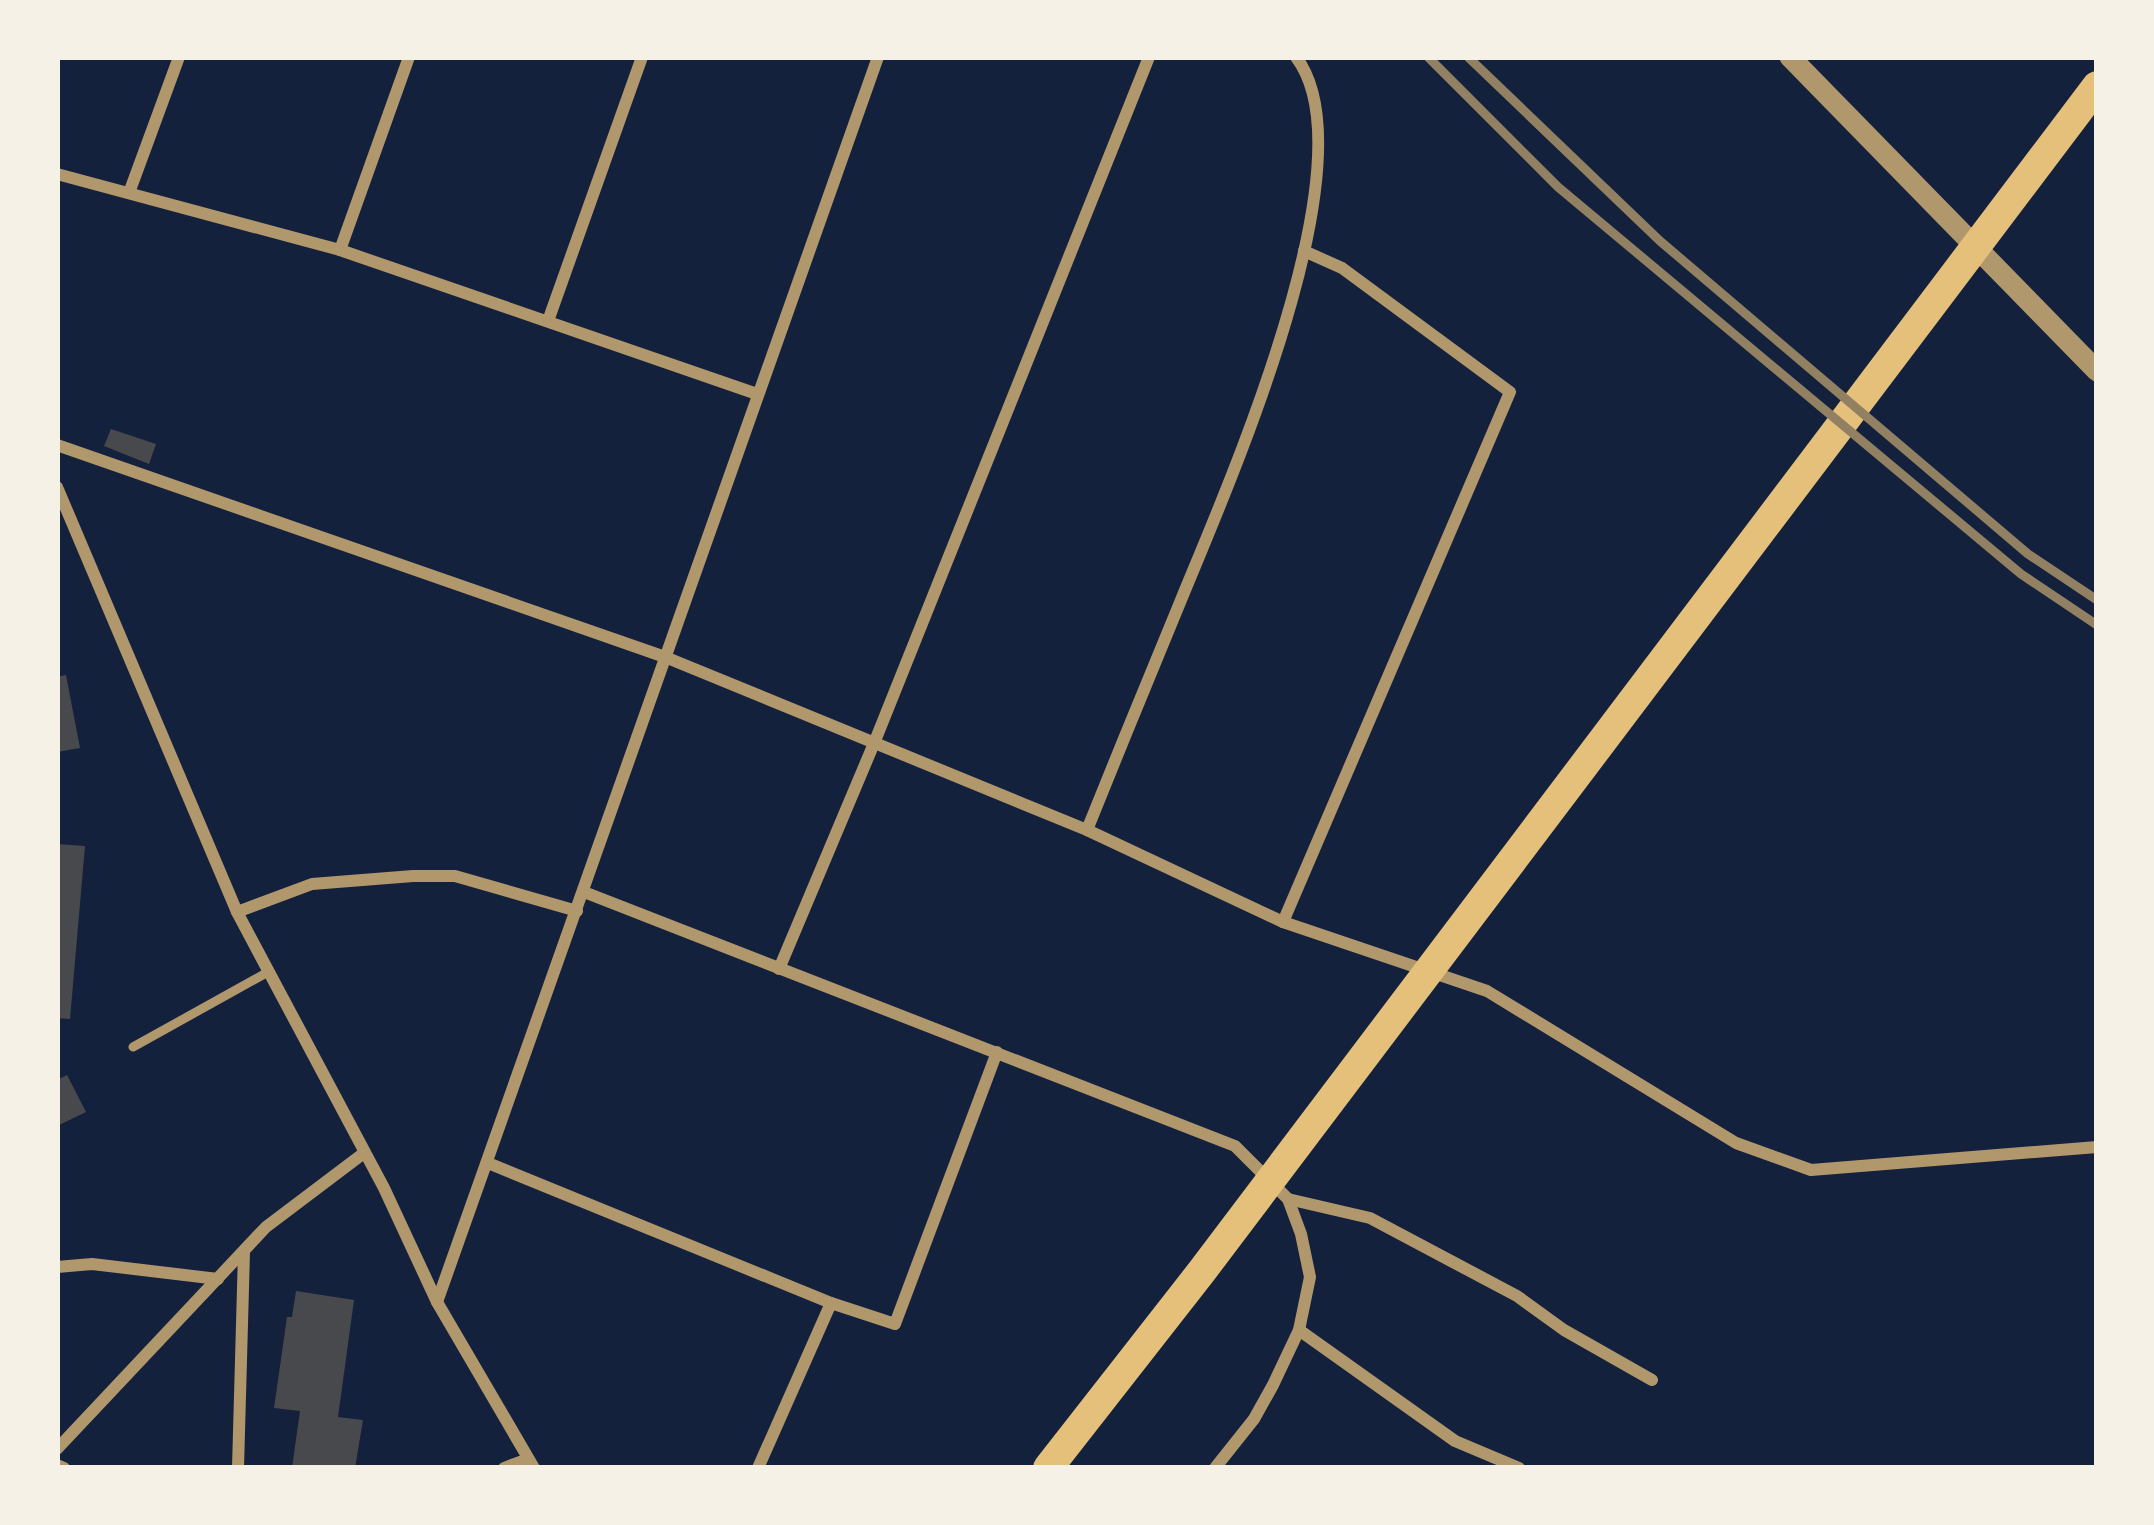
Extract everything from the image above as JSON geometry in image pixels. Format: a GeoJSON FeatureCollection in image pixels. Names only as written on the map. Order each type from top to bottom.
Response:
{"type":"FeatureCollection","features":[{"type":"Feature","properties":{"kind":"main road"},"geometry":{"type":"LineString","coordinates":[[1048,1468],[2095,88]]}},
{"type":"Feature","properties":{"kind":"street"},"geometry":{"type":"LineString","coordinates":[[129,193],[179,57]]}},
{"type":"Feature","properties":{"kind":"street"},"geometry":{"type":"LineString","coordinates":[[340,250],[409,57]]}},
{"type":"Feature","properties":{"kind":"street"},"geometry":{"type":"LineString","coordinates":[[548,321],[642,57]]}},
{"type":"Feature","properties":{"kind":"street"},"geometry":{"type":"LineString","coordinates":[[437,1302],[878,57]]}},
{"type":"Feature","properties":{"kind":"street"},"geometry":{"type":"LineString","coordinates":[[779,969],[1149,57]]}},
{"type":"Feature","properties":{"kind":"street"},"geometry":{"type":"LineString","coordinates":[[1087,830],[1266,391],[1304,251],[1318,164],[1309,83],[1296,57]]}},
{"type":"Feature","properties":{"kind":"street"},"geometry":{"type":"LineString","coordinates":[[1790,57],[2097,371]]}},
{"type":"Feature","properties":{"kind":"street"},"geometry":{"type":"LineString","coordinates":[[57,174],[340,250],[757,394]]}},
{"type":"Feature","properties":{"kind":"street"},"geometry":{"type":"LineString","coordinates":[[1283,922],[1510,392],[1342,268],[1304,251]]}},
{"type":"Feature","properties":{"kind":"street"},"geometry":{"type":"LineString","coordinates":[[57,445],[665,657],[1087,830],[1283,922],[1487,992],[1736,1143],[1811,1170],[2097,1147]]}},
{"type":"Feature","properties":{"kind":"street"},"geometry":{"type":"LineString","coordinates":[[57,488],[237,912],[384,1188],[437,1302],[531,1463],[503,1468]]}},
{"type":"Feature","properties":{"kind":"street"},"geometry":{"type":"LineString","coordinates":[[237,912],[313,884],[413,876],[455,876],[577,911]]}},
{"type":"Feature","properties":{"kind":"street"},"geometry":{"type":"LineString","coordinates":[[584,892],[1235,1146],[1288,1199],[1310,1277],[1299,1330],[1254,1419],[1215,1468]]}},
{"type":"Feature","properties":{"kind":"street"},"geometry":{"type":"LineString","coordinates":[[488,1163],[831,1303],[895,1324],[997,1052]]}},
{"type":"Feature","properties":{"kind":"street"},"geometry":{"type":"LineString","coordinates":[[57,1449],[266,1228],[364,1154]]}},
{"type":"Feature","properties":{"kind":"street"},"geometry":{"type":"LineString","coordinates":[[1288,1199],[1370,1217],[1517,1296],[1564,1330],[1652,1380]]}},
{"type":"Feature","properties":{"kind":"street"},"geometry":{"type":"LineString","coordinates":[[238,1468],[244,1251]]}},
{"type":"Feature","properties":{"kind":"street"},"geometry":{"type":"LineString","coordinates":[[57,1267],[92,1264],[218,1279]]}},
{"type":"Feature","properties":{"kind":"street"},"geometry":{"type":"LineString","coordinates":[[758,1468],[831,1303]]}},
{"type":"Feature","properties":{"kind":"street"},"geometry":{"type":"LineString","coordinates":[[1299,1330],[1455,1442],[1519,1468]]}},
{"type":"Feature","properties":{"kind":"lane"},"geometry":{"type":"LineString","coordinates":[[133,1047],[268,972]]}},
{"type":"Feature","properties":{"kind":"building"},"geometry":{"type":"Polygon","coordinates":[[[111,429],[156,444],[149,464],[104,446],[111,429]]]}},
{"type":"Feature","properties":{"kind":"building"},"geometry":{"type":"Polygon","coordinates":[[[66,675],[80,748],[57,752],[57,677],[66,675]]]}},
{"type":"Feature","properties":{"kind":"building"},"geometry":{"type":"Polygon","coordinates":[[[57,844],[85,846],[70,1019],[57,1018],[57,844]]]}},
{"type":"Feature","properties":{"kind":"building"},"geometry":{"type":"Polygon","coordinates":[[[67,1075],[86,1112],[57,1126],[57,1080],[67,1075]]]}},
{"type":"Feature","properties":{"kind":"building"},"geometry":{"type":"Polygon","coordinates":[[[296,1291],[354,1300],[338,1417],[363,1420],[355,1468],[292,1468],[300,1411],[274,1408],[287,1317],[292,1317],[296,1291]]]}},
{"type":"Feature","properties":{"kind":"railway"},"geometry":{"type":"LineString","coordinates":[[1428,57],[1558,187],[2021,574],[2097,625]]}},
{"type":"Feature","properties":{"kind":"railway"},"geometry":{"type":"LineString","coordinates":[[1468,57],[1660,241],[2028,554],[2097,600]]}}]}
